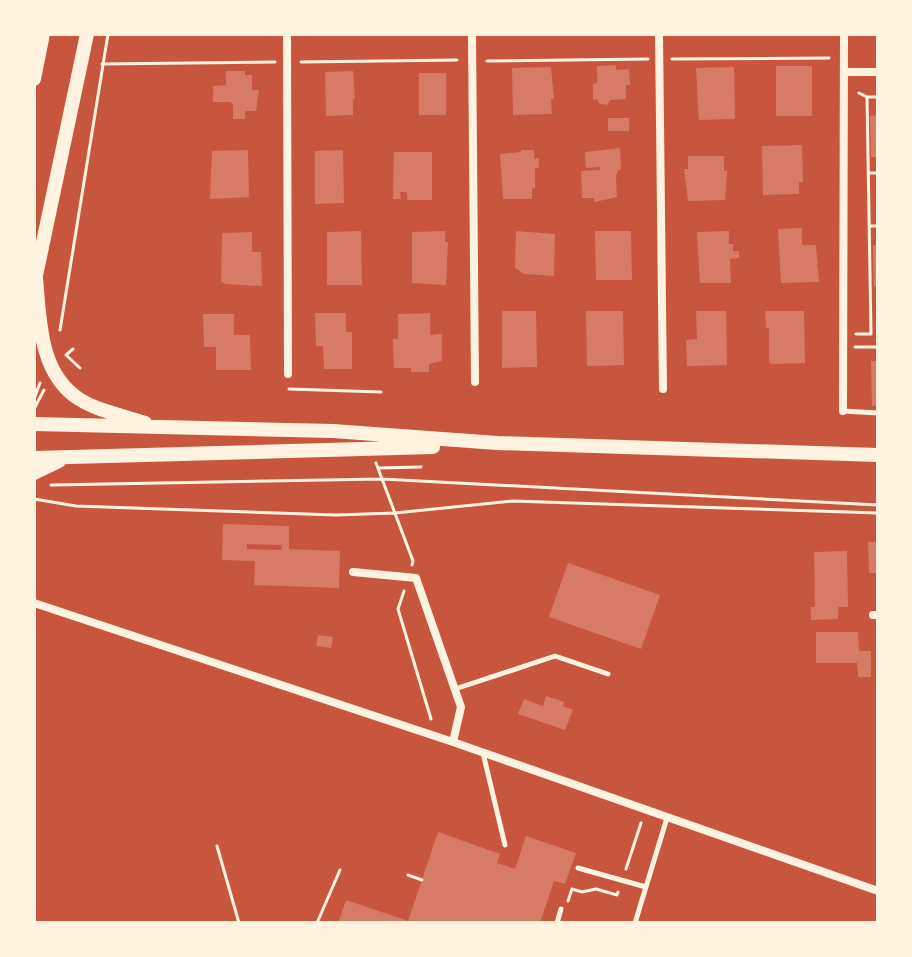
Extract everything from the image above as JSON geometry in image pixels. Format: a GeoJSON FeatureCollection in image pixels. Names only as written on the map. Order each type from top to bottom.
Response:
{"type":"FeatureCollection","features":[{"type":"Feature","properties":{"kind":"main road"},"geometry":{"type":"LineString","coordinates":[[87,34],[35,281],[45,350],[61,382],[82,400],[161,428]]}},
{"type":"Feature","properties":{"kind":"main road"},"geometry":{"type":"LineString","coordinates":[[34,79],[39,42]]}},
{"type":"Feature","properties":{"kind":"main road"},"geometry":{"type":"LineString","coordinates":[[34,424],[333,431],[497,443],[878,455]]}},
{"type":"Feature","properties":{"kind":"main road"},"geometry":{"type":"LineString","coordinates":[[34,458],[333,451],[497,443]]}},
{"type":"Feature","properties":{"kind":"main road"},"geometry":{"type":"LineString","coordinates":[[34,473],[68,458]]}},
{"type":"Feature","properties":{"kind":"street"},"geometry":{"type":"LineString","coordinates":[[287,34],[288,374]]}},
{"type":"Feature","properties":{"kind":"street"},"geometry":{"type":"LineString","coordinates":[[472,34],[475,382]]}},
{"type":"Feature","properties":{"kind":"street"},"geometry":{"type":"LineString","coordinates":[[659,34],[663,389]]}},
{"type":"Feature","properties":{"kind":"street"},"geometry":{"type":"LineString","coordinates":[[843,411],[844,34]]}},
{"type":"Feature","properties":{"kind":"street"},"geometry":{"type":"LineString","coordinates":[[844,72],[878,72]]}},
{"type":"Feature","properties":{"kind":"street"},"geometry":{"type":"LineString","coordinates":[[353,572],[416,578],[461,707],[453,742]]}},
{"type":"Feature","properties":{"kind":"street"},"geometry":{"type":"LineString","coordinates":[[34,603],[483,752],[878,891]]}},
{"type":"Feature","properties":{"kind":"lane"},"geometry":{"type":"LineString","coordinates":[[843,411],[878,413]]}},
{"type":"Feature","properties":{"kind":"lane"},"geometry":{"type":"LineString","coordinates":[[455,689],[555,656],[608,674]]}},
{"type":"Feature","properties":{"kind":"lane"},"geometry":{"type":"LineString","coordinates":[[483,752],[505,845]]}},
{"type":"Feature","properties":{"kind":"lane"},"geometry":{"type":"LineString","coordinates":[[635,923],[667,818]]}},
{"type":"Feature","properties":{"kind":"lane"},"geometry":{"type":"LineString","coordinates":[[578,868],[646,887]]}},
{"type":"Feature","properties":{"kind":"lane"},"geometry":{"type":"LineString","coordinates":[[557,923],[561,909]]}},
{"type":"Feature","properties":{"kind":"path"},"geometry":{"type":"LineString","coordinates":[[60,334],[108,34]]}},
{"type":"Feature","properties":{"kind":"path"},"geometry":{"type":"LineString","coordinates":[[669,59],[844,57]]}},
{"type":"Feature","properties":{"kind":"path"},"geometry":{"type":"LineString","coordinates":[[483,61],[649,59]]}},
{"type":"Feature","properties":{"kind":"path"},"geometry":{"type":"LineString","coordinates":[[297,62],[463,60]]}},
{"type":"Feature","properties":{"kind":"path"},"geometry":{"type":"LineString","coordinates":[[102,64],[277,62]]}},
{"type":"Feature","properties":{"kind":"path"},"geometry":{"type":"LineString","coordinates":[[858,72],[859,94],[878,97]]}},
{"type":"Feature","properties":{"kind":"path"},"geometry":{"type":"LineString","coordinates":[[844,335],[871,334],[867,97]]}},
{"type":"Feature","properties":{"kind":"path"},"geometry":{"type":"LineString","coordinates":[[868,173],[878,173]]}},
{"type":"Feature","properties":{"kind":"path"},"geometry":{"type":"LineString","coordinates":[[869,226],[878,226]]}},
{"type":"Feature","properties":{"kind":"path"},"geometry":{"type":"LineString","coordinates":[[870,303],[878,303]]}},
{"type":"Feature","properties":{"kind":"path"},"geometry":{"type":"LineString","coordinates":[[844,347],[878,347]]}},
{"type":"Feature","properties":{"kind":"path"},"geometry":{"type":"LineString","coordinates":[[63,351],[80,368]]}},
{"type":"Feature","properties":{"kind":"path"},"geometry":{"type":"LineString","coordinates":[[46,371],[34,401],[37,406],[49,379]]}},
{"type":"Feature","properties":{"kind":"path"},"geometry":{"type":"LineString","coordinates":[[288,374],[288,389],[381,392]]}},
{"type":"Feature","properties":{"kind":"path"},"geometry":{"type":"LineString","coordinates":[[364,462],[375,462],[378,468],[413,561],[398,609],[431,719]]}},
{"type":"Feature","properties":{"kind":"path"},"geometry":{"type":"LineString","coordinates":[[378,468],[421,467]]}},
{"type":"Feature","properties":{"kind":"path"},"geometry":{"type":"LineString","coordinates":[[48,485],[382,479],[878,505]]}},
{"type":"Feature","properties":{"kind":"path"},"geometry":{"type":"LineString","coordinates":[[34,499],[76,506],[336,515],[395,513],[512,501],[878,513]]}},
{"type":"Feature","properties":{"kind":"path"},"geometry":{"type":"LineString","coordinates":[[571,892],[572,889],[582,892],[596,889],[617,895],[645,810]]}},
{"type":"Feature","properties":{"kind":"path"},"geometry":{"type":"LineString","coordinates":[[217,846],[239,923]]}},
{"type":"Feature","properties":{"kind":"path"},"geometry":{"type":"LineString","coordinates":[[317,923],[340,870]]}},
{"type":"Feature","properties":{"kind":"path"},"geometry":{"type":"LineString","coordinates":[[408,875],[422,880]]}},
{"type":"Feature","properties":{"kind":"building"},"geometry":{"type":"Polygon","coordinates":[[[616,65],[616,70],[629,69],[630,85],[626,85],[626,99],[600,104],[597,99],[593,100],[597,66],[616,65]]]}},
{"type":"Feature","properties":{"kind":"building"},"geometry":{"type":"Polygon","coordinates":[[[776,66],[812,66],[812,116],[776,116],[776,66]]]}},
{"type":"Feature","properties":{"kind":"building"},"geometry":{"type":"Polygon","coordinates":[[[551,67],[552,114],[513,115],[512,68],[551,67]]]}},
{"type":"Feature","properties":{"kind":"building"},"geometry":{"type":"Polygon","coordinates":[[[734,67],[735,119],[699,120],[696,68],[734,67]]]}},
{"type":"Feature","properties":{"kind":"building"},"geometry":{"type":"Polygon","coordinates":[[[226,71],[245,71],[245,75],[252,75],[252,90],[259,90],[256,111],[245,111],[245,119],[233,119],[233,104],[230,102],[213,102],[213,86],[226,85],[226,71]]]}},
{"type":"Feature","properties":{"kind":"building"},"geometry":{"type":"Polygon","coordinates":[[[353,71],[353,115],[326,116],[325,72],[353,71]]]}},
{"type":"Feature","properties":{"kind":"building"},"geometry":{"type":"Polygon","coordinates":[[[419,73],[446,73],[446,115],[419,115],[419,73]]]}},
{"type":"Feature","properties":{"kind":"building"},"geometry":{"type":"Polygon","coordinates":[[[878,115],[878,157],[871,157],[870,116],[878,115]]]}},
{"type":"Feature","properties":{"kind":"building"},"geometry":{"type":"Polygon","coordinates":[[[608,118],[629,118],[629,131],[608,131],[608,118]]]}},
{"type":"Feature","properties":{"kind":"building"},"geometry":{"type":"Polygon","coordinates":[[[802,145],[803,182],[799,182],[799,194],[763,195],[762,146],[802,145]]]}},
{"type":"Feature","properties":{"kind":"building"},"geometry":{"type":"Polygon","coordinates":[[[620,148],[617,197],[594,202],[594,198],[582,198],[581,171],[600,170],[600,167],[586,168],[585,152],[620,148]]]}},
{"type":"Feature","properties":{"kind":"building"},"geometry":{"type":"Polygon","coordinates":[[[248,150],[249,197],[210,199],[212,151],[248,150]]]}},
{"type":"Feature","properties":{"kind":"building"},"geometry":{"type":"Polygon","coordinates":[[[343,150],[344,203],[315,204],[315,151],[343,150]]]}},
{"type":"Feature","properties":{"kind":"building"},"geometry":{"type":"Polygon","coordinates":[[[534,150],[534,159],[539,158],[532,199],[503,199],[500,154],[534,150]]]}},
{"type":"Feature","properties":{"kind":"building"},"geometry":{"type":"Polygon","coordinates":[[[394,152],[432,152],[432,200],[407,200],[407,192],[400,192],[401,199],[393,199],[394,152]]]}},
{"type":"Feature","properties":{"kind":"building"},"geometry":{"type":"Polygon","coordinates":[[[688,156],[724,156],[724,171],[727,171],[725,200],[688,201],[684,169],[688,169],[688,156]]]}},
{"type":"Feature","properties":{"kind":"building"},"geometry":{"type":"Polygon","coordinates":[[[802,228],[802,245],[816,245],[819,282],[781,283],[778,229],[802,228]]]}},
{"type":"Feature","properties":{"kind":"building"},"geometry":{"type":"Polygon","coordinates":[[[361,231],[362,285],[327,285],[327,232],[361,231]]]}},
{"type":"Feature","properties":{"kind":"building"},"geometry":{"type":"Polygon","coordinates":[[[445,231],[445,242],[448,242],[446,285],[412,283],[412,232],[445,231]]]}},
{"type":"Feature","properties":{"kind":"building"},"geometry":{"type":"Polygon","coordinates":[[[516,231],[555,234],[554,276],[524,274],[515,268],[516,231]]]}},
{"type":"Feature","properties":{"kind":"building"},"geometry":{"type":"Polygon","coordinates":[[[595,231],[631,231],[632,280],[596,280],[595,231]]]}},
{"type":"Feature","properties":{"kind":"building"},"geometry":{"type":"Polygon","coordinates":[[[729,231],[729,244],[733,244],[733,251],[739,251],[739,258],[730,259],[731,283],[700,283],[697,232],[729,231]]]}},
{"type":"Feature","properties":{"kind":"building"},"geometry":{"type":"Polygon","coordinates":[[[252,232],[252,252],[261,252],[262,286],[225,284],[221,281],[222,233],[252,232]]]}},
{"type":"Feature","properties":{"kind":"building"},"geometry":{"type":"Polygon","coordinates":[[[873,245],[878,245],[878,286],[874,287],[873,245]]]}},
{"type":"Feature","properties":{"kind":"building"},"geometry":{"type":"Polygon","coordinates":[[[502,311],[536,311],[537,367],[502,368],[502,311]]]}},
{"type":"Feature","properties":{"kind":"building"},"geometry":{"type":"Polygon","coordinates":[[[586,311],[623,311],[624,365],[587,366],[586,311]]]}},
{"type":"Feature","properties":{"kind":"building"},"geometry":{"type":"Polygon","coordinates":[[[696,311],[726,311],[727,365],[687,366],[686,340],[697,339],[696,311]]]}},
{"type":"Feature","properties":{"kind":"building"},"geometry":{"type":"Polygon","coordinates":[[[765,311],[804,311],[805,363],[769,362],[769,328],[766,328],[765,311]]]}},
{"type":"Feature","properties":{"kind":"building"},"geometry":{"type":"Polygon","coordinates":[[[315,313],[346,313],[346,332],[352,332],[352,369],[324,369],[323,346],[316,346],[315,313]]]}},
{"type":"Feature","properties":{"kind":"building"},"geometry":{"type":"Polygon","coordinates":[[[430,313],[430,335],[442,334],[442,361],[429,364],[429,372],[394,368],[393,339],[398,339],[398,314],[430,313]]]}},
{"type":"Feature","properties":{"kind":"building"},"geometry":{"type":"Polygon","coordinates":[[[203,314],[234,314],[234,335],[250,335],[251,370],[216,370],[216,347],[204,347],[203,314]]]}},
{"type":"Feature","properties":{"kind":"building"},"geometry":{"type":"Polygon","coordinates":[[[871,361],[878,361],[878,406],[872,406],[871,361]]]}},
{"type":"Feature","properties":{"kind":"building"},"geometry":{"type":"Polygon","coordinates":[[[223,524],[289,526],[289,549],[340,551],[339,588],[254,585],[255,561],[222,560],[223,524]],[[247,544],[247,549],[281,550],[282,545],[247,544]]]}},
{"type":"Feature","properties":{"kind":"building"},"geometry":{"type":"Polygon","coordinates":[[[868,542],[878,542],[878,573],[869,573],[868,542]]]}},
{"type":"Feature","properties":{"kind":"building"},"geometry":{"type":"Polygon","coordinates":[[[847,551],[848,607],[838,607],[838,619],[811,620],[811,607],[815,607],[814,552],[847,551]]]}},
{"type":"Feature","properties":{"kind":"building"},"geometry":{"type":"Polygon","coordinates":[[[568,563],[660,595],[641,649],[549,617],[568,563]]]}},
{"type":"Feature","properties":{"kind":"building"},"geometry":{"type":"Polygon","coordinates":[[[816,632],[858,632],[859,651],[871,651],[871,677],[858,677],[857,663],[816,663],[816,632]]]}},
{"type":"Feature","properties":{"kind":"building"},"geometry":{"type":"Polygon","coordinates":[[[318,635],[333,637],[331,648],[316,646],[318,635]]]}},
{"type":"Feature","properties":{"kind":"building"},"geometry":{"type":"Polygon","coordinates":[[[546,696],[564,702],[563,706],[573,710],[565,730],[518,714],[524,699],[543,706],[546,696]]]}},
{"type":"Feature","properties":{"kind":"building"},"geometry":{"type":"Polygon","coordinates":[[[438,832],[500,854],[497,863],[515,869],[526,836],[576,853],[565,884],[554,881],[540,923],[338,923],[346,900],[408,921],[438,832]]]}}]}
